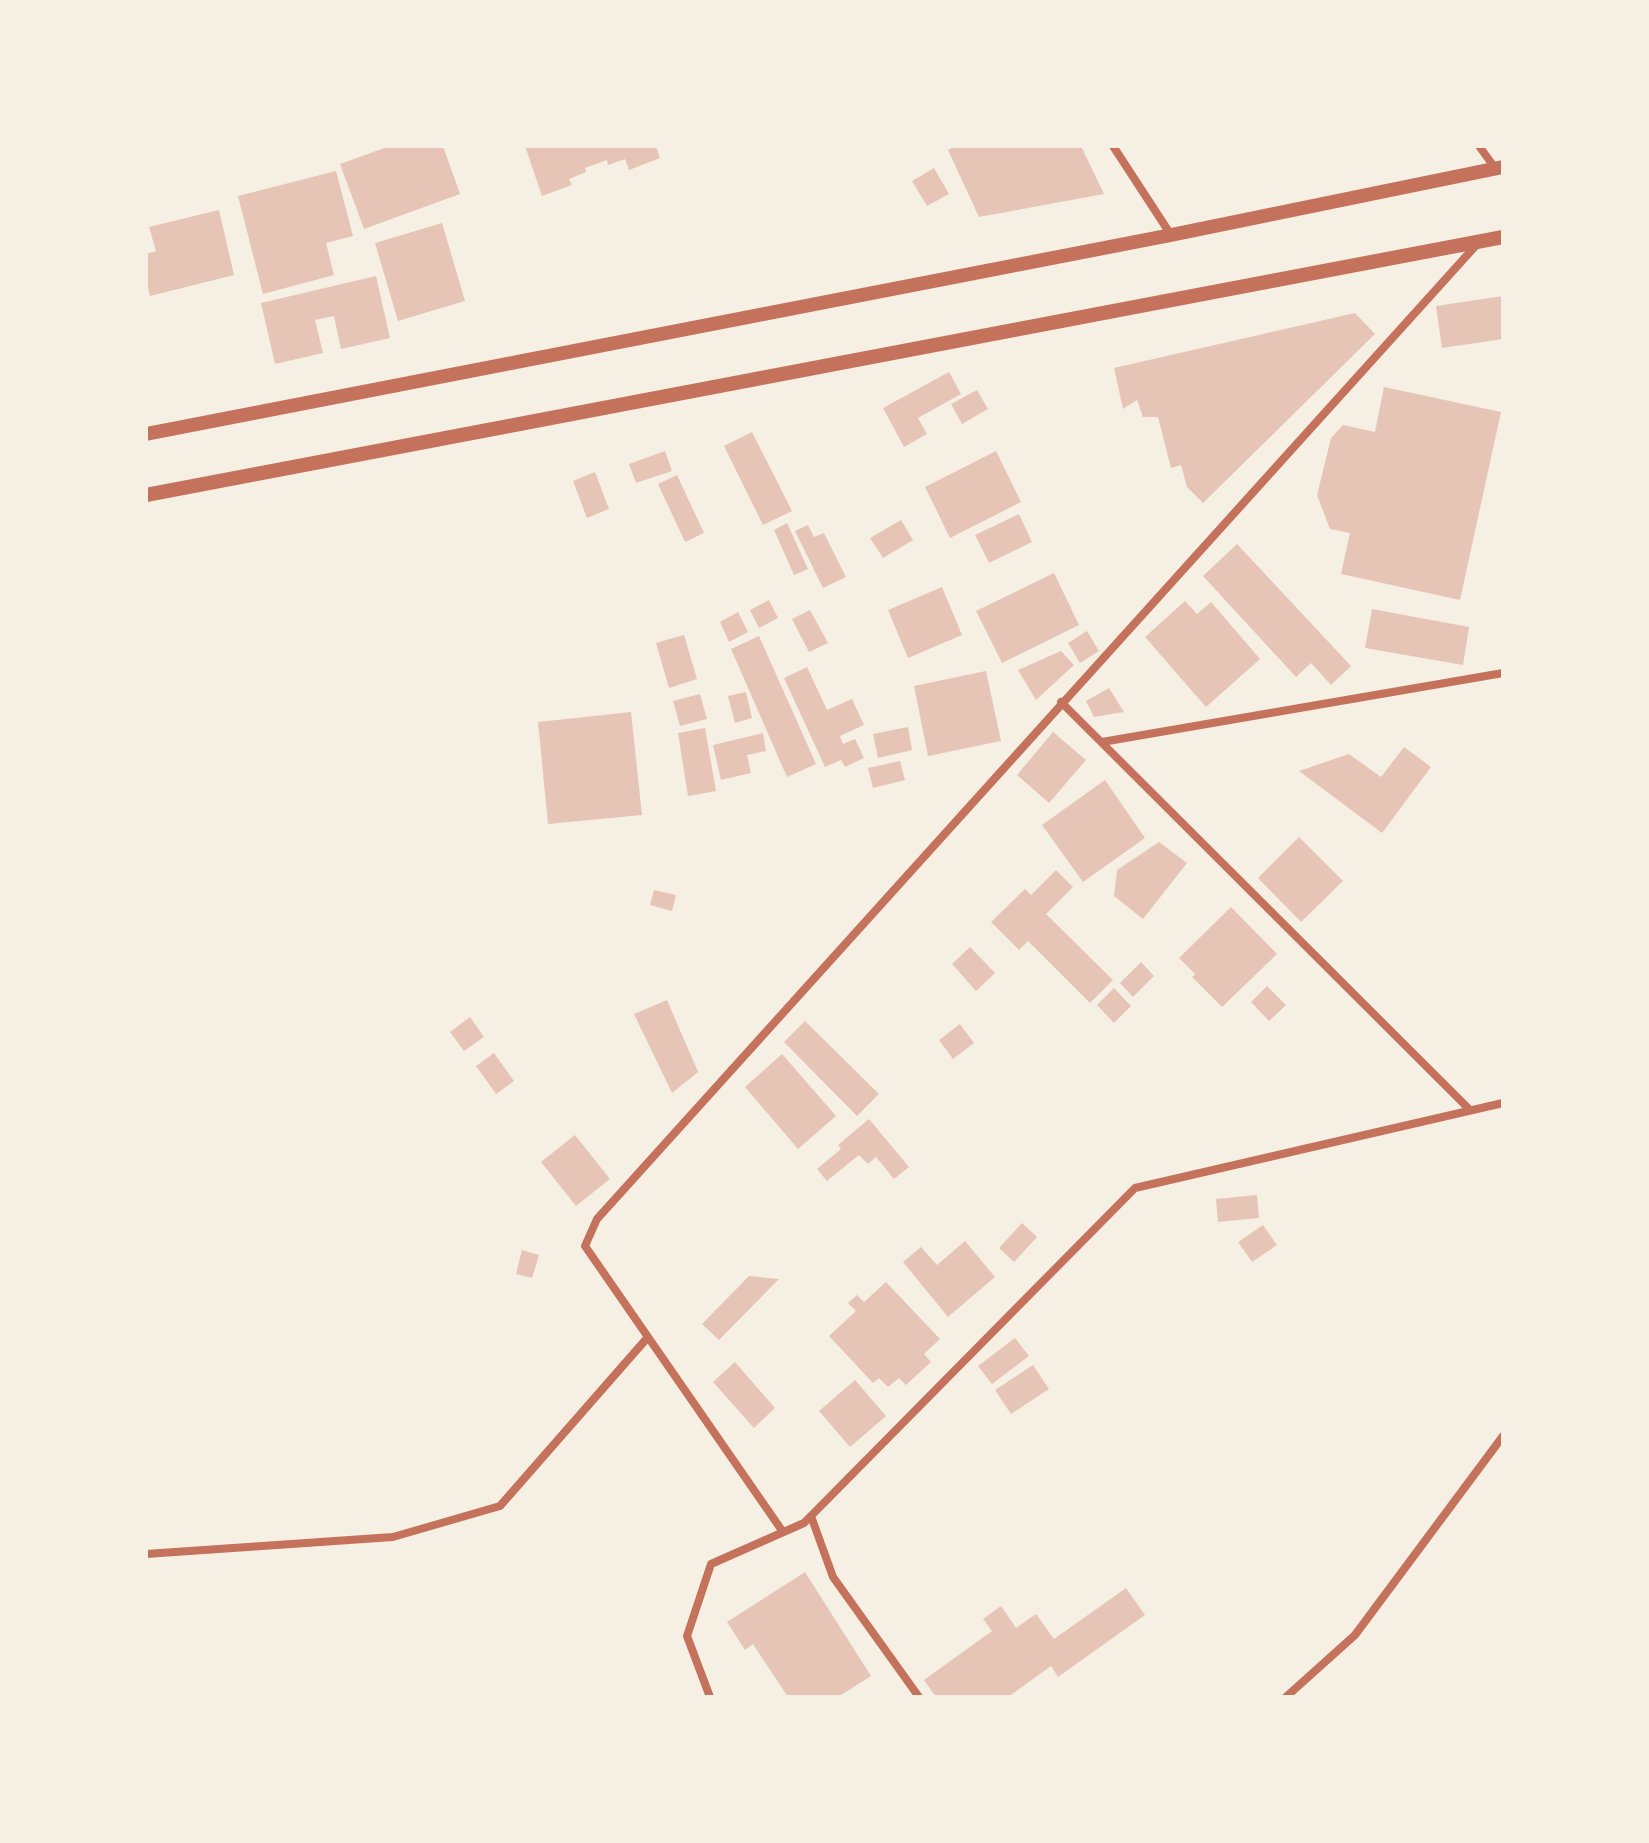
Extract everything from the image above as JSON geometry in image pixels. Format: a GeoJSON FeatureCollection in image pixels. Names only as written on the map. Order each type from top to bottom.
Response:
{"type":"FeatureCollection","features":[{"type":"Feature","properties":{"kind":"street"},"geometry":{"type":"LineString","coordinates":[[1113,146],[1171,235]]}},
{"type":"Feature","properties":{"kind":"street"},"geometry":{"type":"LineString","coordinates":[[1479,146],[1499,168]]}},
{"type":"Feature","properties":{"kind":"street"},"geometry":{"type":"LineString","coordinates":[[146,433],[1171,235],[1499,168]]}},
{"type":"Feature","properties":{"kind":"street"},"geometry":{"type":"LineString","coordinates":[[146,495],[1503,237]]}},
{"type":"Feature","properties":{"kind":"street"},"geometry":{"type":"LineString","coordinates":[[783,1532],[585,1246],[597,1219],[1480,241]]}},
{"type":"Feature","properties":{"kind":"street"},"geometry":{"type":"LineString","coordinates":[[1102,742],[1503,673]]}},
{"type":"Feature","properties":{"kind":"street"},"geometry":{"type":"LineString","coordinates":[[1061,702],[1470,1110]]}},
{"type":"Feature","properties":{"kind":"street"},"geometry":{"type":"LineString","coordinates":[[710,1697],[687,1636],[711,1564],[804,1523],[1135,1188],[1503,1103]]}},
{"type":"Feature","properties":{"kind":"street"},"geometry":{"type":"LineString","coordinates":[[146,1554],[393,1537],[500,1506],[648,1337]]}},
{"type":"Feature","properties":{"kind":"street"},"geometry":{"type":"LineString","coordinates":[[1286,1697],[1355,1635],[1503,1436]]}},
{"type":"Feature","properties":{"kind":"street"},"geometry":{"type":"LineString","coordinates":[[811,1516],[833,1577],[919,1697]]}},
{"type":"Feature","properties":{"kind":"building"},"geometry":{"type":"Polygon","coordinates":[[[390,146],[443,146],[460,194],[364,229],[340,164],[390,146]]]}},
{"type":"Feature","properties":{"kind":"building"},"geometry":{"type":"Polygon","coordinates":[[[525,146],[656,146],[660,158],[629,170],[625,159],[608,165],[607,160],[585,168],[586,172],[569,179],[572,185],[542,196],[525,146]]]}},
{"type":"Feature","properties":{"kind":"building"},"geometry":{"type":"Polygon","coordinates":[[[956,146],[1081,146],[1104,194],[979,217],[948,150],[956,146]]]}},
{"type":"Feature","properties":{"kind":"building"},"geometry":{"type":"Polygon","coordinates":[[[934,168],[949,194],[927,206],[912,181],[934,168]]]}},
{"type":"Feature","properties":{"kind":"building"},"geometry":{"type":"Polygon","coordinates":[[[336,171],[353,236],[326,243],[334,275],[263,294],[238,196],[336,171]]]}},
{"type":"Feature","properties":{"kind":"building"},"geometry":{"type":"Polygon","coordinates":[[[219,210],[234,275],[150,296],[146,280],[146,254],[156,251],[149,227],[219,210]]]}},
{"type":"Feature","properties":{"kind":"building"},"geometry":{"type":"Polygon","coordinates":[[[442,223],[465,301],[398,321],[375,243],[442,223]]]}},
{"type":"Feature","properties":{"kind":"building"},"geometry":{"type":"Polygon","coordinates":[[[376,276],[390,338],[341,349],[334,316],[315,320],[323,353],[275,364],[261,303],[376,276]]]}},
{"type":"Feature","properties":{"kind":"building"},"geometry":{"type":"Polygon","coordinates":[[[1503,296],[1503,339],[1442,348],[1436,306],[1503,296]]]}},
{"type":"Feature","properties":{"kind":"building"},"geometry":{"type":"Polygon","coordinates":[[[1355,313],[1375,334],[1203,503],[1187,487],[1181,465],[1171,468],[1158,417],[1143,417],[1137,400],[1123,409],[1114,368],[1355,313]]]}},
{"type":"Feature","properties":{"kind":"building"},"geometry":{"type":"Polygon","coordinates":[[[949,372],[961,394],[918,418],[927,434],[904,447],[883,408],[949,372]]]}},
{"type":"Feature","properties":{"kind":"building"},"geometry":{"type":"Polygon","coordinates":[[[1384,387],[1501,412],[1460,600],[1341,574],[1350,533],[1330,529],[1317,495],[1331,438],[1343,425],[1375,432],[1384,387]]]}},
{"type":"Feature","properties":{"kind":"building"},"geometry":{"type":"Polygon","coordinates":[[[977,390],[988,409],[962,424],[951,404],[977,390]]]}},
{"type":"Feature","properties":{"kind":"building"},"geometry":{"type":"Polygon","coordinates":[[[752,432],[792,511],[763,525],[724,446],[752,432]]]}},
{"type":"Feature","properties":{"kind":"building"},"geometry":{"type":"Polygon","coordinates":[[[665,451],[672,471],[636,483],[629,464],[665,451]]]}},
{"type":"Feature","properties":{"kind":"building"},"geometry":{"type":"Polygon","coordinates":[[[996,451],[1021,502],[950,538],[925,487],[996,451]]]}},
{"type":"Feature","properties":{"kind":"building"},"geometry":{"type":"Polygon","coordinates":[[[595,472],[609,509],[587,518],[573,481],[595,472]]]}},
{"type":"Feature","properties":{"kind":"building"},"geometry":{"type":"Polygon","coordinates":[[[677,475],[704,533],[685,542],[658,484],[677,475]]]}},
{"type":"Feature","properties":{"kind":"building"},"geometry":{"type":"Polygon","coordinates":[[[1019,514],[1032,542],[989,563],[975,535],[1019,514]]]}},
{"type":"Feature","properties":{"kind":"building"},"geometry":{"type":"Polygon","coordinates":[[[901,520],[913,540],[883,558],[870,538],[901,520]]]}},
{"type":"Feature","properties":{"kind":"building"},"geometry":{"type":"Polygon","coordinates":[[[787,523],[808,569],[794,575],[774,530],[787,523]]]}},
{"type":"Feature","properties":{"kind":"building"},"geometry":{"type":"Polygon","coordinates":[[[808,525],[814,537],[824,533],[846,577],[823,588],[795,531],[808,525]]]}},
{"type":"Feature","properties":{"kind":"building"},"geometry":{"type":"Polygon","coordinates":[[[1237,544],[1351,666],[1331,685],[1311,663],[1296,677],[1203,576],[1237,544]]]}},
{"type":"Feature","properties":{"kind":"building"},"geometry":{"type":"Polygon","coordinates":[[[1054,573],[1079,625],[1002,663],[976,611],[1054,573]]]}},
{"type":"Feature","properties":{"kind":"building"},"geometry":{"type":"Polygon","coordinates":[[[942,587],[962,635],[908,658],[888,610],[942,587]]]}},
{"type":"Feature","properties":{"kind":"building"},"geometry":{"type":"Polygon","coordinates":[[[769,600],[778,618],[759,628],[750,610],[769,600]]]}},
{"type":"Feature","properties":{"kind":"building"},"geometry":{"type":"Polygon","coordinates":[[[1185,601],[1197,614],[1211,602],[1260,659],[1206,707],[1145,637],[1185,601]]]}},
{"type":"Feature","properties":{"kind":"building"},"geometry":{"type":"Polygon","coordinates":[[[1372,609],[1469,627],[1463,665],[1365,648],[1372,609]]]}},
{"type":"Feature","properties":{"kind":"building"},"geometry":{"type":"Polygon","coordinates":[[[810,610],[828,643],[809,652],[792,619],[810,610]]]}},
{"type":"Feature","properties":{"kind":"building"},"geometry":{"type":"Polygon","coordinates":[[[738,612],[748,632],[729,642],[720,622],[738,612]]]}},
{"type":"Feature","properties":{"kind":"building"},"geometry":{"type":"Polygon","coordinates":[[[1087,631],[1099,651],[1080,663],[1068,643],[1087,631]]]}},
{"type":"Feature","properties":{"kind":"building"},"geometry":{"type":"Polygon","coordinates":[[[684,635],[697,679],[669,688],[656,643],[684,635]]]}},
{"type":"Feature","properties":{"kind":"building"},"geometry":{"type":"Polygon","coordinates":[[[759,636],[816,764],[787,777],[731,649],[759,636]]]}},
{"type":"Feature","properties":{"kind":"building"},"geometry":{"type":"Polygon","coordinates":[[[1061,651],[1074,665],[1036,700],[1018,670],[1061,651]]]}},
{"type":"Feature","properties":{"kind":"building"},"geometry":{"type":"Polygon","coordinates":[[[807,667],[827,710],[852,699],[864,725],[840,736],[843,744],[855,739],[864,758],[845,767],[841,760],[825,767],[784,678],[807,667]]]}},
{"type":"Feature","properties":{"kind":"building"},"geometry":{"type":"Polygon","coordinates":[[[986,671],[1001,741],[928,756],[914,686],[986,671]]]}},
{"type":"Feature","properties":{"kind":"building"},"geometry":{"type":"Polygon","coordinates":[[[1109,688],[1124,712],[1094,717],[1086,701],[1109,688]]]}},
{"type":"Feature","properties":{"kind":"building"},"geometry":{"type":"Polygon","coordinates":[[[746,692],[752,718],[735,723],[728,696],[746,692]]]}},
{"type":"Feature","properties":{"kind":"building"},"geometry":{"type":"Polygon","coordinates":[[[700,694],[707,719],[680,726],[673,701],[700,694]]]}},
{"type":"Feature","properties":{"kind":"building"},"geometry":{"type":"Polygon","coordinates":[[[631,712],[642,815],[548,824],[538,722],[631,712]]]}},
{"type":"Feature","properties":{"kind":"building"},"geometry":{"type":"Polygon","coordinates":[[[908,727],[912,750],[878,758],[873,734],[908,727]]]}},
{"type":"Feature","properties":{"kind":"building"},"geometry":{"type":"Polygon","coordinates":[[[705,728],[716,791],[688,796],[678,733],[705,728]]]}},
{"type":"Feature","properties":{"kind":"building"},"geometry":{"type":"Polygon","coordinates":[[[1053,732],[1086,760],[1049,803],[1017,775],[1053,732]]]}},
{"type":"Feature","properties":{"kind":"building"},"geometry":{"type":"Polygon","coordinates":[[[763,733],[766,751],[747,755],[751,773],[721,780],[713,745],[763,733]]]}},
{"type":"Feature","properties":{"kind":"building"},"geometry":{"type":"Polygon","coordinates":[[[1404,747],[1431,767],[1382,833],[1299,771],[1349,754],[1381,777],[1404,747]]]}},
{"type":"Feature","properties":{"kind":"building"},"geometry":{"type":"Polygon","coordinates":[[[900,761],[905,780],[873,788],[868,768],[900,761]]]}},
{"type":"Feature","properties":{"kind":"building"},"geometry":{"type":"Polygon","coordinates":[[[1105,780],[1145,838],[1083,882],[1042,825],[1105,780]]]}},
{"type":"Feature","properties":{"kind":"building"},"geometry":{"type":"Polygon","coordinates":[[[1299,837],[1343,881],[1301,922],[1258,878],[1299,837]]]}},
{"type":"Feature","properties":{"kind":"building"},"geometry":{"type":"Polygon","coordinates":[[[1159,842],[1187,863],[1143,919],[1114,896],[1117,870],[1159,842]]]}},
{"type":"Feature","properties":{"kind":"building"},"geometry":{"type":"Polygon","coordinates":[[[1056,870],[1073,887],[1046,914],[1113,980],[1090,1003],[1028,941],[1019,950],[991,922],[1025,889],[1031,895],[1056,870]]]}},
{"type":"Feature","properties":{"kind":"building"},"geometry":{"type":"Polygon","coordinates":[[[654,890],[676,895],[672,911],[650,905],[654,890]]]}},
{"type":"Feature","properties":{"kind":"building"},"geometry":{"type":"Polygon","coordinates":[[[1231,907],[1277,954],[1222,1007],[1192,977],[1195,974],[1179,958],[1231,907]]]}},
{"type":"Feature","properties":{"kind":"building"},"geometry":{"type":"Polygon","coordinates":[[[970,947],[995,973],[976,991],[952,964],[970,947]]]}},
{"type":"Feature","properties":{"kind":"building"},"geometry":{"type":"Polygon","coordinates":[[[1141,962],[1154,976],[1133,997],[1120,983],[1141,962]]]}},
{"type":"Feature","properties":{"kind":"building"},"geometry":{"type":"Polygon","coordinates":[[[1267,986],[1286,1005],[1269,1021],[1251,1002],[1267,986]]]}},
{"type":"Feature","properties":{"kind":"building"},"geometry":{"type":"Polygon","coordinates":[[[1114,988],[1131,1006],[1114,1023],[1097,1005],[1114,988]]]}},
{"type":"Feature","properties":{"kind":"building"},"geometry":{"type":"Polygon","coordinates":[[[667,1000],[698,1072],[672,1093],[634,1014],[667,1000]]]}},
{"type":"Feature","properties":{"kind":"building"},"geometry":{"type":"Polygon","coordinates":[[[470,1017],[484,1037],[464,1051],[450,1032],[470,1017]]]}},
{"type":"Feature","properties":{"kind":"building"},"geometry":{"type":"Polygon","coordinates":[[[805,1021],[879,1094],[857,1116],[784,1042],[805,1021]]]}},
{"type":"Feature","properties":{"kind":"building"},"geometry":{"type":"Polygon","coordinates":[[[960,1024],[974,1043],[953,1059],[939,1040],[960,1024]]]}},
{"type":"Feature","properties":{"kind":"building"},"geometry":{"type":"Polygon","coordinates":[[[494,1053],[514,1081],[496,1094],[476,1066],[494,1053]]]}},
{"type":"Feature","properties":{"kind":"building"},"geometry":{"type":"Polygon","coordinates":[[[782,1054],[836,1116],[798,1149],[745,1087],[782,1054]]]}},
{"type":"Feature","properties":{"kind":"building"},"geometry":{"type":"Polygon","coordinates":[[[869,1119],[909,1167],[894,1179],[876,1157],[868,1164],[859,1155],[827,1181],[817,1169],[841,1149],[838,1145],[869,1119]]]}},
{"type":"Feature","properties":{"kind":"building"},"geometry":{"type":"Polygon","coordinates":[[[575,1135],[610,1179],[576,1206],[541,1162],[575,1135]]]}},
{"type":"Feature","properties":{"kind":"building"},"geometry":{"type":"Polygon","coordinates":[[[1257,1195],[1259,1218],[1218,1222],[1216,1199],[1257,1195]]]}},
{"type":"Feature","properties":{"kind":"building"},"geometry":{"type":"Polygon","coordinates":[[[1022,1223],[1037,1237],[1014,1262],[999,1248],[1022,1223]]]}},
{"type":"Feature","properties":{"kind":"building"},"geometry":{"type":"Polygon","coordinates":[[[1263,1225],[1277,1245],[1252,1262],[1238,1242],[1263,1225]]]}},
{"type":"Feature","properties":{"kind":"building"},"geometry":{"type":"Polygon","coordinates":[[[965,1241],[995,1277],[948,1317],[903,1262],[921,1247],[937,1265],[965,1241]]]}},
{"type":"Feature","properties":{"kind":"building"},"geometry":{"type":"Polygon","coordinates":[[[522,1250],[539,1255],[532,1278],[516,1274],[522,1250]]]}},
{"type":"Feature","properties":{"kind":"building"},"geometry":{"type":"Polygon","coordinates":[[[749,1276],[779,1279],[719,1340],[702,1324],[749,1276]]]}},
{"type":"Feature","properties":{"kind":"building"},"geometry":{"type":"Polygon","coordinates":[[[886,1282],[940,1339],[924,1354],[931,1362],[906,1385],[899,1378],[888,1387],[879,1378],[873,1383],[829,1336],[856,1311],[848,1303],[857,1295],[864,1302],[886,1282]]]}},
{"type":"Feature","properties":{"kind":"building"},"geometry":{"type":"Polygon","coordinates":[[[1015,1338],[1029,1356],[992,1384],[978,1366],[1015,1338]]]}},
{"type":"Feature","properties":{"kind":"building"},"geometry":{"type":"Polygon","coordinates":[[[735,1362],[775,1408],[754,1428],[713,1382],[735,1362]]]}},
{"type":"Feature","properties":{"kind":"building"},"geometry":{"type":"Polygon","coordinates":[[[1033,1365],[1049,1389],[1011,1414],[995,1390],[1033,1365]]]}},
{"type":"Feature","properties":{"kind":"building"},"geometry":{"type":"Polygon","coordinates":[[[855,1380],[886,1416],[850,1447],[819,1411],[855,1380]]]}},
{"type":"Feature","properties":{"kind":"building"},"geometry":{"type":"Polygon","coordinates":[[[805,1572],[871,1676],[838,1697],[788,1697],[753,1644],[745,1650],[727,1622],[805,1572]]]}},
{"type":"Feature","properties":{"kind":"building"},"geometry":{"type":"Polygon","coordinates":[[[1126,1588],[1145,1615],[1058,1677],[1051,1666],[1008,1697],[936,1697],[924,1680],[992,1631],[983,1619],[1001,1606],[1016,1628],[1036,1614],[1054,1639],[1126,1588]]]}}]}
